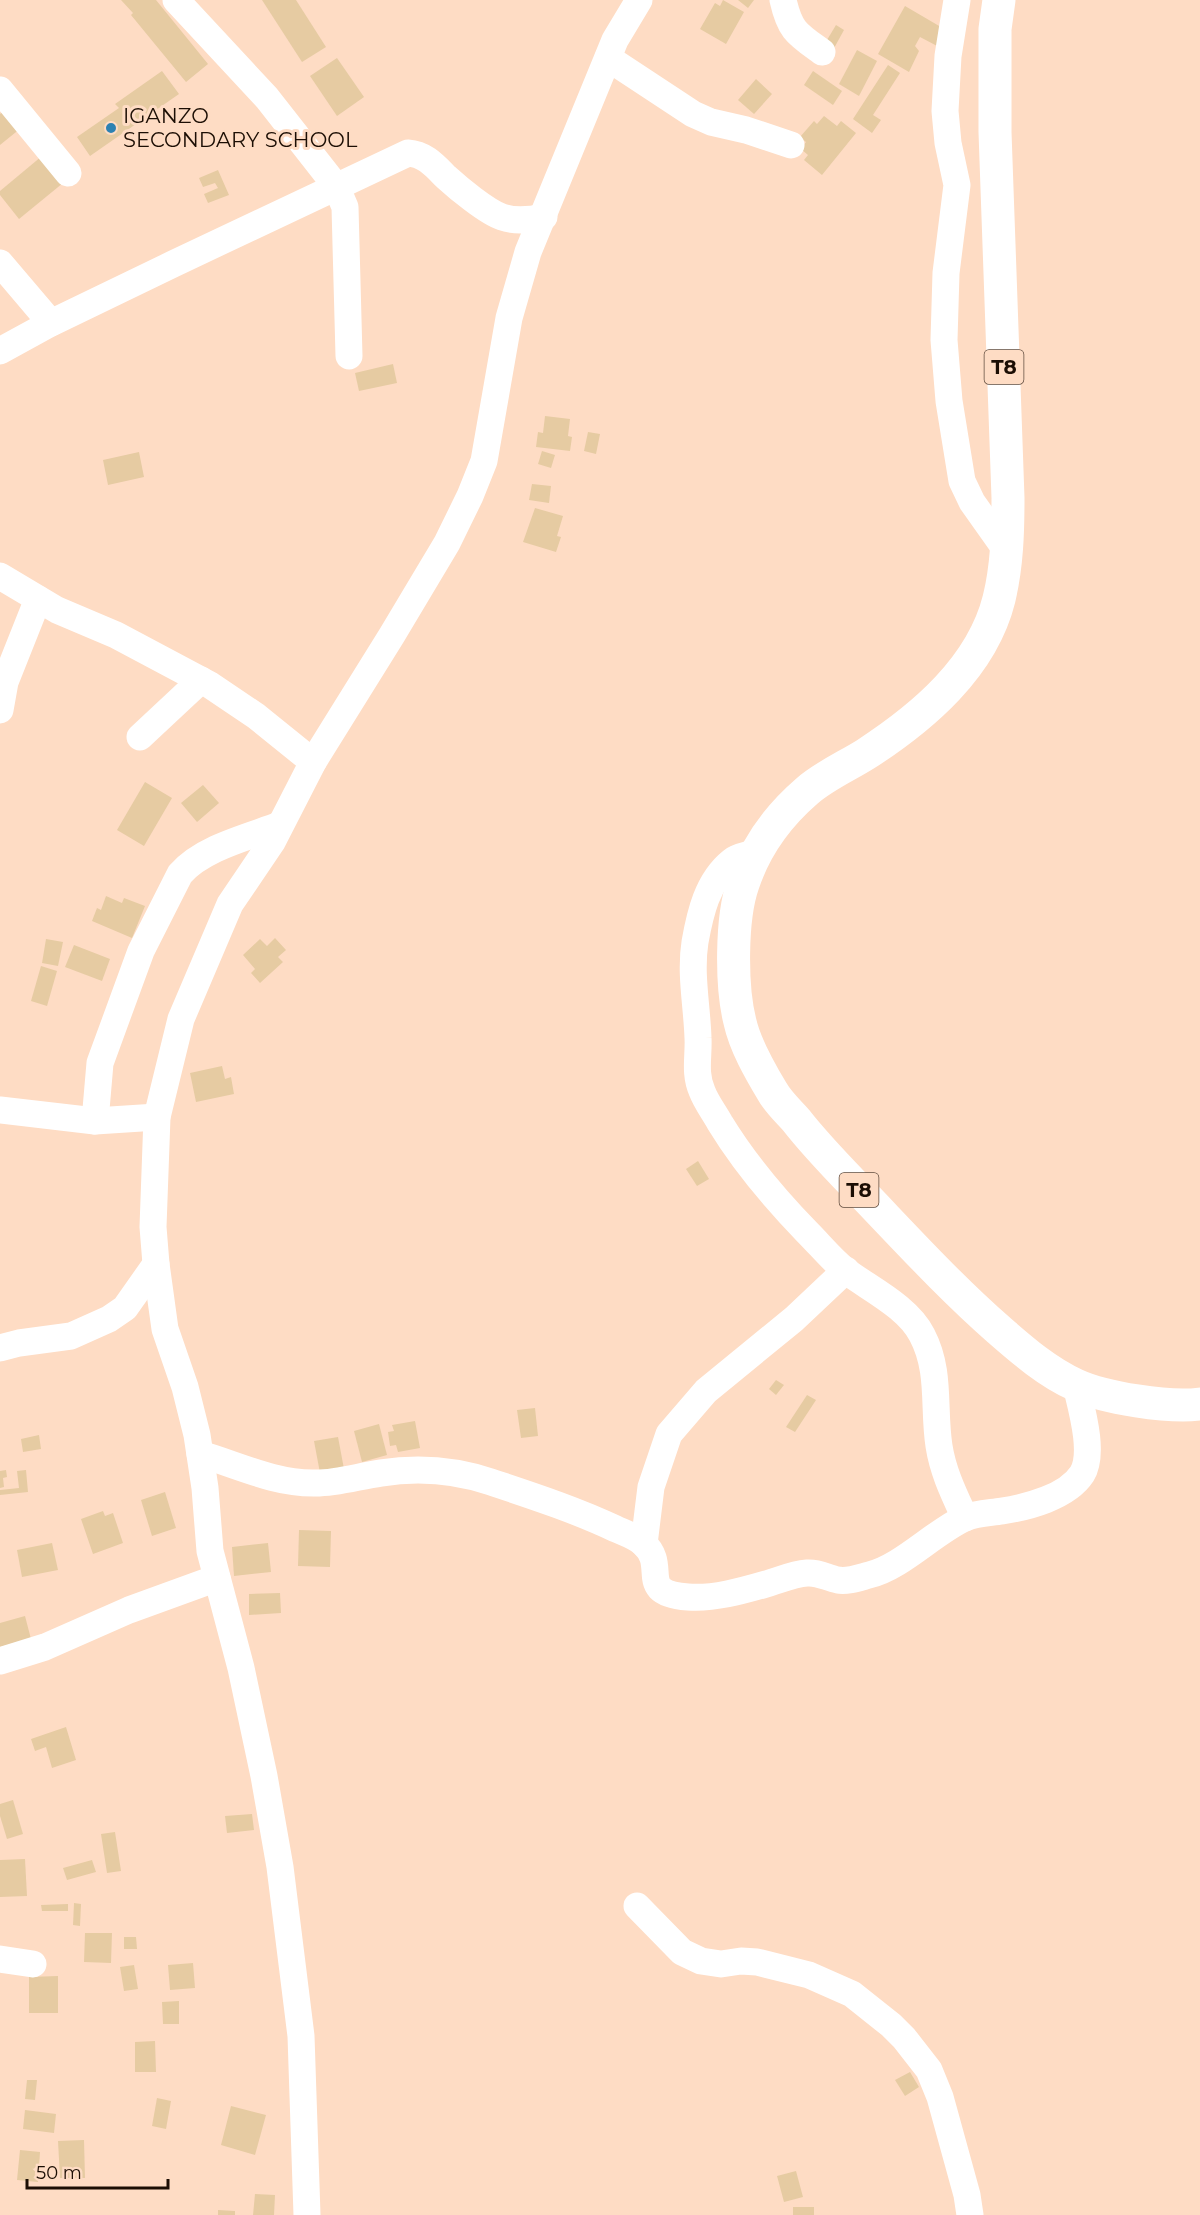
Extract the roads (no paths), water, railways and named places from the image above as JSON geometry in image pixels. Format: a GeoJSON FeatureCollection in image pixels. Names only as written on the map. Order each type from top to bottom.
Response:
{"type":"FeatureCollection","features":[{"type":"Feature","properties":{"kind":"highway","name":"T8"},"geometry":{"type":"LineString","coordinates":[[999,0],[995,29],[995,132],[1008,498],[1006,550],[999,598],[993,619],[982,642],[960,673],[925,710],[894,735],[809,789],[777,820],[757,852],[742,885],[736,916],[735,983],[740,1023],[773,1093],[815,1143],[955,1291],[1020,1348],[1052,1372],[1076,1385],[1123,1398],[1186,1406],[1200,1404]]}},
{"type":"Feature","properties":{"kind":"street"},"geometry":{"type":"LineString","coordinates":[[176,0],[267,98],[336,186],[345,207],[349,356]]}},
{"type":"Feature","properties":{"kind":"street"},"geometry":{"type":"LineString","coordinates":[[307,2215],[301,2036],[280,1867],[241,1668],[210,1551],[197,1435],[165,1329],[156,1264],[153,1227],[157,1117],[182,1019],[230,904],[272,842],[313,762],[447,543],[470,495],[484,461],[509,318],[528,252],[608,58],[625,21],[639,0]]}},
{"type":"Feature","properties":{"kind":"street"},"geometry":{"type":"LineString","coordinates":[[783,0],[790,26],[822,52]]}},
{"type":"Feature","properties":{"kind":"street"},"geometry":{"type":"LineString","coordinates":[[957,0],[948,56],[945,111],[948,143],[957,185],[956,208],[946,273],[944,340],[949,401],[962,481],[972,502],[1006,550]]}},
{"type":"Feature","properties":{"kind":"street"},"geometry":{"type":"LineString","coordinates":[[608,58],[693,114],[711,122],[746,130],[791,145]]}},
{"type":"Feature","properties":{"kind":"street"},"geometry":{"type":"LineString","coordinates":[[0,90],[68,173]]}},
{"type":"Feature","properties":{"kind":"street"},"geometry":{"type":"LineString","coordinates":[[0,351],[51,323],[408,153],[418,154],[453,183],[503,218],[525,221],[544,217]]}},
{"type":"Feature","properties":{"kind":"street"},"geometry":{"type":"LineString","coordinates":[[0,263],[51,323]]}},
{"type":"Feature","properties":{"kind":"street"},"geometry":{"type":"LineString","coordinates":[[0,576],[38,599],[116,634],[201,680],[256,716],[313,762]]}},
{"type":"Feature","properties":{"kind":"street"},"geometry":{"type":"LineString","coordinates":[[0,710],[5,682],[38,599]]}},
{"type":"Feature","properties":{"kind":"street"},"geometry":{"type":"LineString","coordinates":[[140,737],[201,680]]}},
{"type":"Feature","properties":{"kind":"street"},"geometry":{"type":"LineString","coordinates":[[95,1121],[100,1063],[141,951],[180,874],[199,857],[280,825]]}},
{"type":"Feature","properties":{"kind":"street"},"geometry":{"type":"LineString","coordinates":[[757,852],[733,860],[719,875],[706,896],[698,923],[693,955],[699,1049],[696,1072],[702,1092],[718,1120],[765,1187],[846,1270],[880,1293],[921,1333],[933,1361],[937,1392],[939,1446],[946,1477],[965,1518]]}},
{"type":"Feature","properties":{"kind":"street"},"geometry":{"type":"LineString","coordinates":[[0,1110],[95,1121],[157,1117]]}},
{"type":"Feature","properties":{"kind":"street"},"geometry":{"type":"LineString","coordinates":[[0,1348],[71,1336],[109,1319],[125,1308],[156,1264]]}},
{"type":"Feature","properties":{"kind":"street"},"geometry":{"type":"LineString","coordinates":[[644,1544],[651,1487],[669,1434],[706,1390],[794,1319],[846,1270]]}},
{"type":"Feature","properties":{"kind":"street"},"geometry":{"type":"LineString","coordinates":[[200,1454],[267,1477],[293,1483],[317,1484],[404,1470],[443,1470],[492,1482],[601,1522],[644,1544],[652,1556],[657,1586],[663,1593],[692,1598],[745,1590],[808,1573],[822,1574],[841,1581],[872,1574],[965,1518],[1003,1511],[1052,1497],[1068,1487],[1083,1473],[1086,1458],[1085,1424],[1076,1385]]}},
{"type":"Feature","properties":{"kind":"street"},"geometry":{"type":"LineString","coordinates":[[0,1661],[45,1647],[129,1610],[217,1578]]}},
{"type":"Feature","properties":{"kind":"street"},"geometry":{"type":"LineString","coordinates":[[637,1906],[682,1952],[700,1961],[721,1964],[741,1961],[757,1962],[808,1975],[852,1994],[891,2025],[928,2070],[940,2097],[967,2195],[970,2215]]}},
{"type":"Feature","properties":{"kind":"street"},"geometry":{"type":"LineString","coordinates":[[0,1959],[33,1964]]}},
{"type":"Feature","properties":{"kind":"place","name":"IGANZO SECONDARY SCHOOL"},"geometry":{"type":"Point","coordinates":[111,128]}}]}
